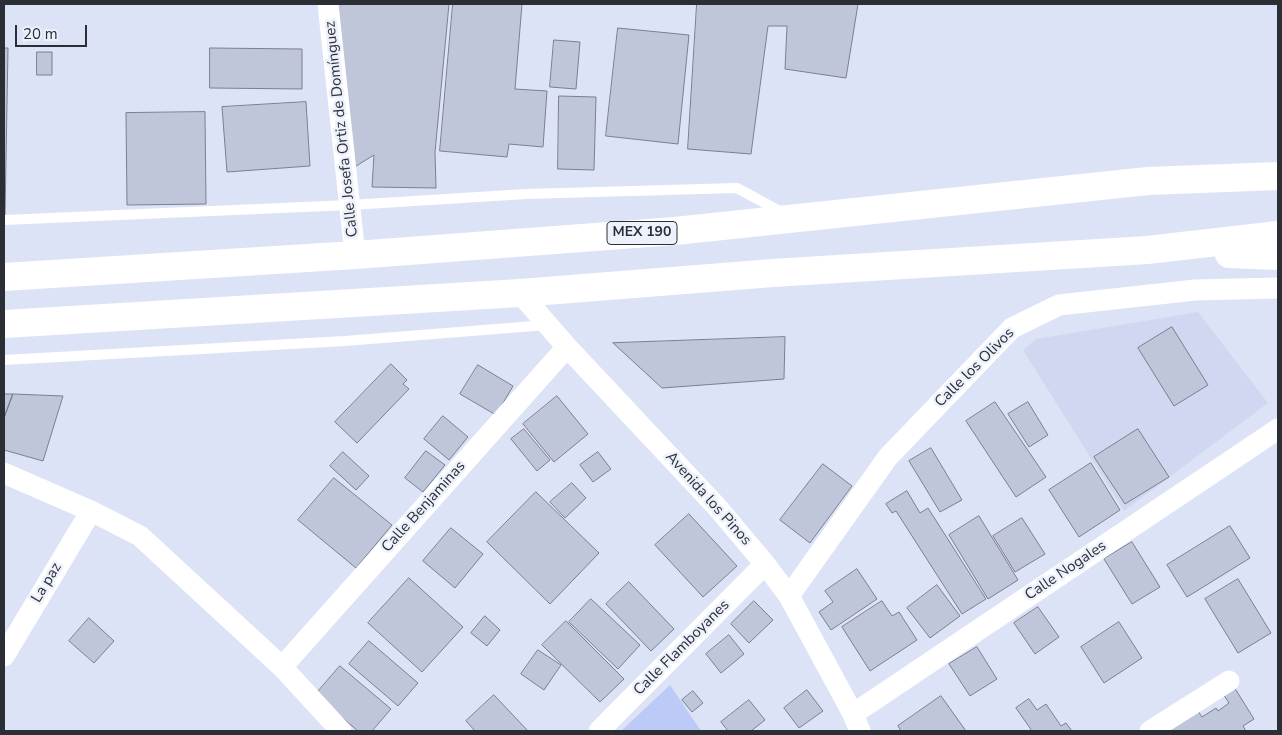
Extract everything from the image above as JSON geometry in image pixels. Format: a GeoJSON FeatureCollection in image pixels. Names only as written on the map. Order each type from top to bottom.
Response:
{"type":"FeatureCollection","features":[{"type":"Feature","properties":{"kind":"main road"},"geometry":{"type":"LineString","coordinates":[[1148,181],[1278,158]]}},
{"type":"Feature","properties":{"kind":"main road","name":"MEX 190"},"geometry":{"type":"LineString","coordinates":[[4,277],[355,255],[675,231],[1148,181],[1278,176]]}},
{"type":"Feature","properties":{"kind":"main road"},"geometry":{"type":"LineString","coordinates":[[4,324],[1148,250],[1278,235]]}},
{"type":"Feature","properties":{"kind":"main road"},"geometry":{"type":"LineString","coordinates":[[1148,250],[1278,256]]}},
{"type":"Feature","properties":{"kind":"street","name":"Calle Josefa Ortiz de Domínguez"},"geometry":{"type":"LineString","coordinates":[[328,4],[355,255]]}},
{"type":"Feature","properties":{"kind":"street","name":"Calle los Olivos"},"geometry":{"type":"LineString","coordinates":[[788,596],[888,457],[1012,328],[1059,305],[1195,290],[1278,288]]}},
{"type":"Feature","properties":{"kind":"street","name":"Avenida los Pinos"},"geometry":{"type":"LineString","coordinates":[[520,292],[566,347],[717,507],[765,564],[788,596],[856,723]]}},
{"type":"Feature","properties":{"kind":"street","name":"Calle Benjaminas"},"geometry":{"type":"LineString","coordinates":[[282,667],[566,347]]}},
{"type":"Feature","properties":{"kind":"street","name":"Calle Nogales"},"geometry":{"type":"LineString","coordinates":[[856,723],[1278,429]]}},
{"type":"Feature","properties":{"kind":"street"},"geometry":{"type":"LineString","coordinates":[[4,473],[91,511],[140,536],[282,667],[341,731]]}},
{"type":"Feature","properties":{"kind":"street","name":"La paz"},"geometry":{"type":"LineString","coordinates":[[4,656],[91,511]]}},
{"type":"Feature","properties":{"kind":"street","name":"Calle Flamboyanes"},"geometry":{"type":"LineString","coordinates":[[599,731],[765,564]]}},
{"type":"Feature","properties":{"kind":"street"},"geometry":{"type":"LineString","coordinates":[[1150,731],[1229,681]]}},
{"type":"Feature","properties":{"kind":"lane"},"geometry":{"type":"LineString","coordinates":[[4,220],[350,205],[526,194],[737,188],[792,218]]}},
{"type":"Feature","properties":{"kind":"lane"},"geometry":{"type":"LineString","coordinates":[[4,360],[345,341],[548,325]]}},
{"type":"Feature","properties":{"kind":"shaded area"},"geometry":{"type":"Polygon","coordinates":[[[1198,312],[1268,403],[1124,511],[1023,350],[1036,339],[1198,312]]]}},
{"type":"Feature","properties":{"kind":"shaded area"},"geometry":{"type":"Polygon","coordinates":[[[670,685],[701,731],[621,731],[670,685]]]}},
{"type":"Feature","properties":{"kind":"building"},"geometry":{"type":"Polygon","coordinates":[[[334,4],[449,4],[435,152],[436,188],[372,187],[374,155],[353,168],[334,4]]]}},
{"type":"Feature","properties":{"kind":"building"},"geometry":{"type":"Polygon","coordinates":[[[453,4],[522,4],[515,89],[547,91],[543,147],[509,144],[507,157],[440,151],[453,4]]]}},
{"type":"Feature","properties":{"kind":"building"},"geometry":{"type":"Polygon","coordinates":[[[697,4],[858,4],[846,78],[785,69],[787,26],[768,26],[751,154],[688,149],[697,4]]]}},
{"type":"Feature","properties":{"kind":"building"},"geometry":{"type":"Polygon","coordinates":[[[618,28],[689,35],[678,144],[606,136],[618,28]]]}},
{"type":"Feature","properties":{"kind":"building"},"geometry":{"type":"Polygon","coordinates":[[[554,40],[580,42],[576,89],[550,87],[554,40]]]}},
{"type":"Feature","properties":{"kind":"building"},"geometry":{"type":"Polygon","coordinates":[[[4,48],[8,48],[5,216],[4,216],[4,48]]]}},
{"type":"Feature","properties":{"kind":"building"},"geometry":{"type":"Polygon","coordinates":[[[210,48],[302,49],[302,89],[210,88],[210,48]]]}},
{"type":"Feature","properties":{"kind":"building"},"geometry":{"type":"Polygon","coordinates":[[[37,52],[52,52],[52,75],[37,75],[37,52]]]}},
{"type":"Feature","properties":{"kind":"building"},"geometry":{"type":"Polygon","coordinates":[[[559,96],[596,97],[594,170],[558,169],[559,96]]]}},
{"type":"Feature","properties":{"kind":"building"},"geometry":{"type":"Polygon","coordinates":[[[306,102],[310,166],[227,172],[222,107],[306,102]]]}},
{"type":"Feature","properties":{"kind":"building"},"geometry":{"type":"Polygon","coordinates":[[[205,112],[206,204],[127,205],[126,113],[205,112]]]}},
{"type":"Feature","properties":{"kind":"building"},"geometry":{"type":"Polygon","coordinates":[[[1172,327],[1208,385],[1174,406],[1138,348],[1172,327]]]}},
{"type":"Feature","properties":{"kind":"building"},"geometry":{"type":"Polygon","coordinates":[[[785,337],[784,379],[662,388],[613,343],[785,337]]]}},
{"type":"Feature","properties":{"kind":"building"},"geometry":{"type":"Polygon","coordinates":[[[391,364],[407,380],[403,384],[409,389],[357,443],[335,422],[391,364]]]}},
{"type":"Feature","properties":{"kind":"building"},"geometry":{"type":"Polygon","coordinates":[[[478,365],[513,386],[496,415],[460,394],[478,365]]]}},
{"type":"Feature","properties":{"kind":"building"},"geometry":{"type":"Polygon","coordinates":[[[4,394],[13,394],[4,418],[4,394]]]}},
{"type":"Feature","properties":{"kind":"building"},"geometry":{"type":"Polygon","coordinates":[[[13,394],[63,396],[43,461],[4,450],[4,418],[13,394]]]}},
{"type":"Feature","properties":{"kind":"building"},"geometry":{"type":"Polygon","coordinates":[[[557,396],[588,434],[554,462],[523,424],[557,396]]]}},
{"type":"Feature","properties":{"kind":"building"},"geometry":{"type":"Polygon","coordinates":[[[995,402],[1046,477],[1016,497],[966,421],[995,402]]]}},
{"type":"Feature","properties":{"kind":"building"},"geometry":{"type":"Polygon","coordinates":[[[1028,402],[1048,435],[1029,447],[1008,414],[1028,402]]]}},
{"type":"Feature","properties":{"kind":"building"},"geometry":{"type":"Polygon","coordinates":[[[443,416],[468,437],[449,460],[424,439],[443,416]]]}},
{"type":"Feature","properties":{"kind":"building"},"geometry":{"type":"Polygon","coordinates":[[[524,429],[550,460],[537,471],[511,439],[524,429]]]}},
{"type":"Feature","properties":{"kind":"building"},"geometry":{"type":"Polygon","coordinates":[[[1138,429],[1169,477],[1125,504],[1094,457],[1138,429]]]}},
{"type":"Feature","properties":{"kind":"building"},"geometry":{"type":"Polygon","coordinates":[[[931,448],[962,500],[940,512],[909,461],[931,448]]]}},
{"type":"Feature","properties":{"kind":"building"},"geometry":{"type":"Polygon","coordinates":[[[426,451],[445,465],[423,492],[405,478],[426,451]]]}},
{"type":"Feature","properties":{"kind":"building"},"geometry":{"type":"Polygon","coordinates":[[[343,452],[369,476],[356,490],[330,466],[343,452]]]}},
{"type":"Feature","properties":{"kind":"building"},"geometry":{"type":"Polygon","coordinates":[[[598,452],[611,469],[593,482],[580,465],[598,452]]]}},
{"type":"Feature","properties":{"kind":"building"},"geometry":{"type":"Polygon","coordinates":[[[1091,463],[1120,510],[1079,537],[1049,490],[1091,463]]]}},
{"type":"Feature","properties":{"kind":"building"},"geometry":{"type":"Polygon","coordinates":[[[823,464],[852,486],[810,543],[780,520],[823,464]]]}},
{"type":"Feature","properties":{"kind":"building"},"geometry":{"type":"Polygon","coordinates":[[[334,478],[392,525],[356,568],[298,520],[334,478]]]}},
{"type":"Feature","properties":{"kind":"building"},"geometry":{"type":"Polygon","coordinates":[[[572,483],[586,498],[565,518],[550,502],[572,483]]]}},
{"type":"Feature","properties":{"kind":"building"},"geometry":{"type":"Polygon","coordinates":[[[907,491],[920,513],[928,508],[986,599],[962,614],[896,511],[892,513],[886,504],[907,491]]]}},
{"type":"Feature","properties":{"kind":"building"},"geometry":{"type":"Polygon","coordinates":[[[536,492],[599,553],[550,604],[487,542],[536,492]]]}},
{"type":"Feature","properties":{"kind":"building"},"geometry":{"type":"Polygon","coordinates":[[[689,514],[737,566],[703,597],[655,545],[689,514]]]}},
{"type":"Feature","properties":{"kind":"building"},"geometry":{"type":"Polygon","coordinates":[[[979,516],[1018,580],[988,599],[949,535],[979,516]]]}},
{"type":"Feature","properties":{"kind":"building"},"geometry":{"type":"Polygon","coordinates":[[[1022,518],[1045,554],[1015,572],[993,536],[1022,518]]]}},
{"type":"Feature","properties":{"kind":"building"},"geometry":{"type":"Polygon","coordinates":[[[1230,526],[1250,558],[1187,597],[1167,565],[1230,526]]]}},
{"type":"Feature","properties":{"kind":"building"},"geometry":{"type":"Polygon","coordinates":[[[451,528],[483,554],[455,588],[423,561],[451,528]]]}},
{"type":"Feature","properties":{"kind":"building"},"geometry":{"type":"Polygon","coordinates":[[[1132,542],[1160,587],[1132,604],[1104,559],[1132,542]]]}},
{"type":"Feature","properties":{"kind":"building"},"geometry":{"type":"Polygon","coordinates":[[[857,569],[877,599],[831,630],[819,612],[833,602],[825,591],[857,569]]]}},
{"type":"Feature","properties":{"kind":"building"},"geometry":{"type":"Polygon","coordinates":[[[409,578],[463,627],[422,672],[368,623],[409,578]]]}},
{"type":"Feature","properties":{"kind":"building"},"geometry":{"type":"Polygon","coordinates":[[[1238,579],[1271,633],[1238,653],[1205,599],[1238,579]]]}},
{"type":"Feature","properties":{"kind":"building"},"geometry":{"type":"Polygon","coordinates":[[[629,582],[674,629],[651,651],[606,604],[629,582]]]}},
{"type":"Feature","properties":{"kind":"building"},"geometry":{"type":"Polygon","coordinates":[[[937,585],[960,616],[930,638],[907,608],[937,585]]]}},
{"type":"Feature","properties":{"kind":"building"},"geometry":{"type":"Polygon","coordinates":[[[591,599],[640,645],[618,669],[569,622],[591,599]]]}},
{"type":"Feature","properties":{"kind":"building"},"geometry":{"type":"Polygon","coordinates":[[[754,601],[773,620],[749,643],[731,624],[754,601]]]}},
{"type":"Feature","properties":{"kind":"building"},"geometry":{"type":"Polygon","coordinates":[[[882,601],[892,616],[899,612],[917,640],[870,671],[842,627],[882,601]]]}},
{"type":"Feature","properties":{"kind":"building"},"geometry":{"type":"Polygon","coordinates":[[[1038,607],[1059,637],[1035,654],[1014,623],[1038,607]]]}},
{"type":"Feature","properties":{"kind":"building"},"geometry":{"type":"Polygon","coordinates":[[[485,616],[500,630],[487,646],[471,633],[485,616]]]}},
{"type":"Feature","properties":{"kind":"building"},"geometry":{"type":"Polygon","coordinates":[[[89,618],[114,641],[94,663],[69,641],[89,618]]]}},
{"type":"Feature","properties":{"kind":"building"},"geometry":{"type":"Polygon","coordinates":[[[566,621],[624,679],[600,702],[542,645],[566,621]]]}},
{"type":"Feature","properties":{"kind":"building"},"geometry":{"type":"Polygon","coordinates":[[[1119,622],[1142,658],[1104,683],[1081,647],[1119,622]]]}},
{"type":"Feature","properties":{"kind":"building"},"geometry":{"type":"Polygon","coordinates":[[[729,635],[744,654],[721,673],[706,654],[729,635]]]}},
{"type":"Feature","properties":{"kind":"building"},"geometry":{"type":"Polygon","coordinates":[[[369,641],[418,683],[398,706],[349,664],[369,641]]]}},
{"type":"Feature","properties":{"kind":"building"},"geometry":{"type":"Polygon","coordinates":[[[977,647],[997,679],[970,696],[949,664],[977,647]]]}},
{"type":"Feature","properties":{"kind":"building"},"geometry":{"type":"Polygon","coordinates":[[[538,650],[561,665],[544,690],[521,674],[538,650]]]}},
{"type":"Feature","properties":{"kind":"building"},"geometry":{"type":"Polygon","coordinates":[[[340,666],[391,709],[372,731],[358,731],[315,695],[340,666]]]}},
{"type":"Feature","properties":{"kind":"building"},"geometry":{"type":"Polygon","coordinates":[[[1234,687],[1254,719],[1243,726],[1246,731],[1171,731],[1170,729],[1198,711],[1202,717],[1216,708],[1218,711],[1229,703],[1223,694],[1234,687]]]}},
{"type":"Feature","properties":{"kind":"building"},"geometry":{"type":"Polygon","coordinates":[[[807,690],[823,711],[799,728],[784,708],[807,690]]]}},
{"type":"Feature","properties":{"kind":"building"},"geometry":{"type":"Polygon","coordinates":[[[693,691],[703,703],[692,712],[682,700],[693,691]]]}},
{"type":"Feature","properties":{"kind":"building"},"geometry":{"type":"Polygon","coordinates":[[[494,695],[528,731],[475,731],[466,721],[494,695]]]}},
{"type":"Feature","properties":{"kind":"building"},"geometry":{"type":"Polygon","coordinates":[[[941,696],[966,731],[901,731],[898,726],[941,696]]]}},
{"type":"Feature","properties":{"kind":"building"},"geometry":{"type":"Polygon","coordinates":[[[1029,699],[1037,710],[1046,704],[1061,726],[1066,723],[1072,731],[1032,731],[1016,708],[1029,699]]]}},
{"type":"Feature","properties":{"kind":"building"},"geometry":{"type":"Polygon","coordinates":[[[749,700],[765,720],[751,731],[728,731],[721,722],[749,700]]]}}]}
